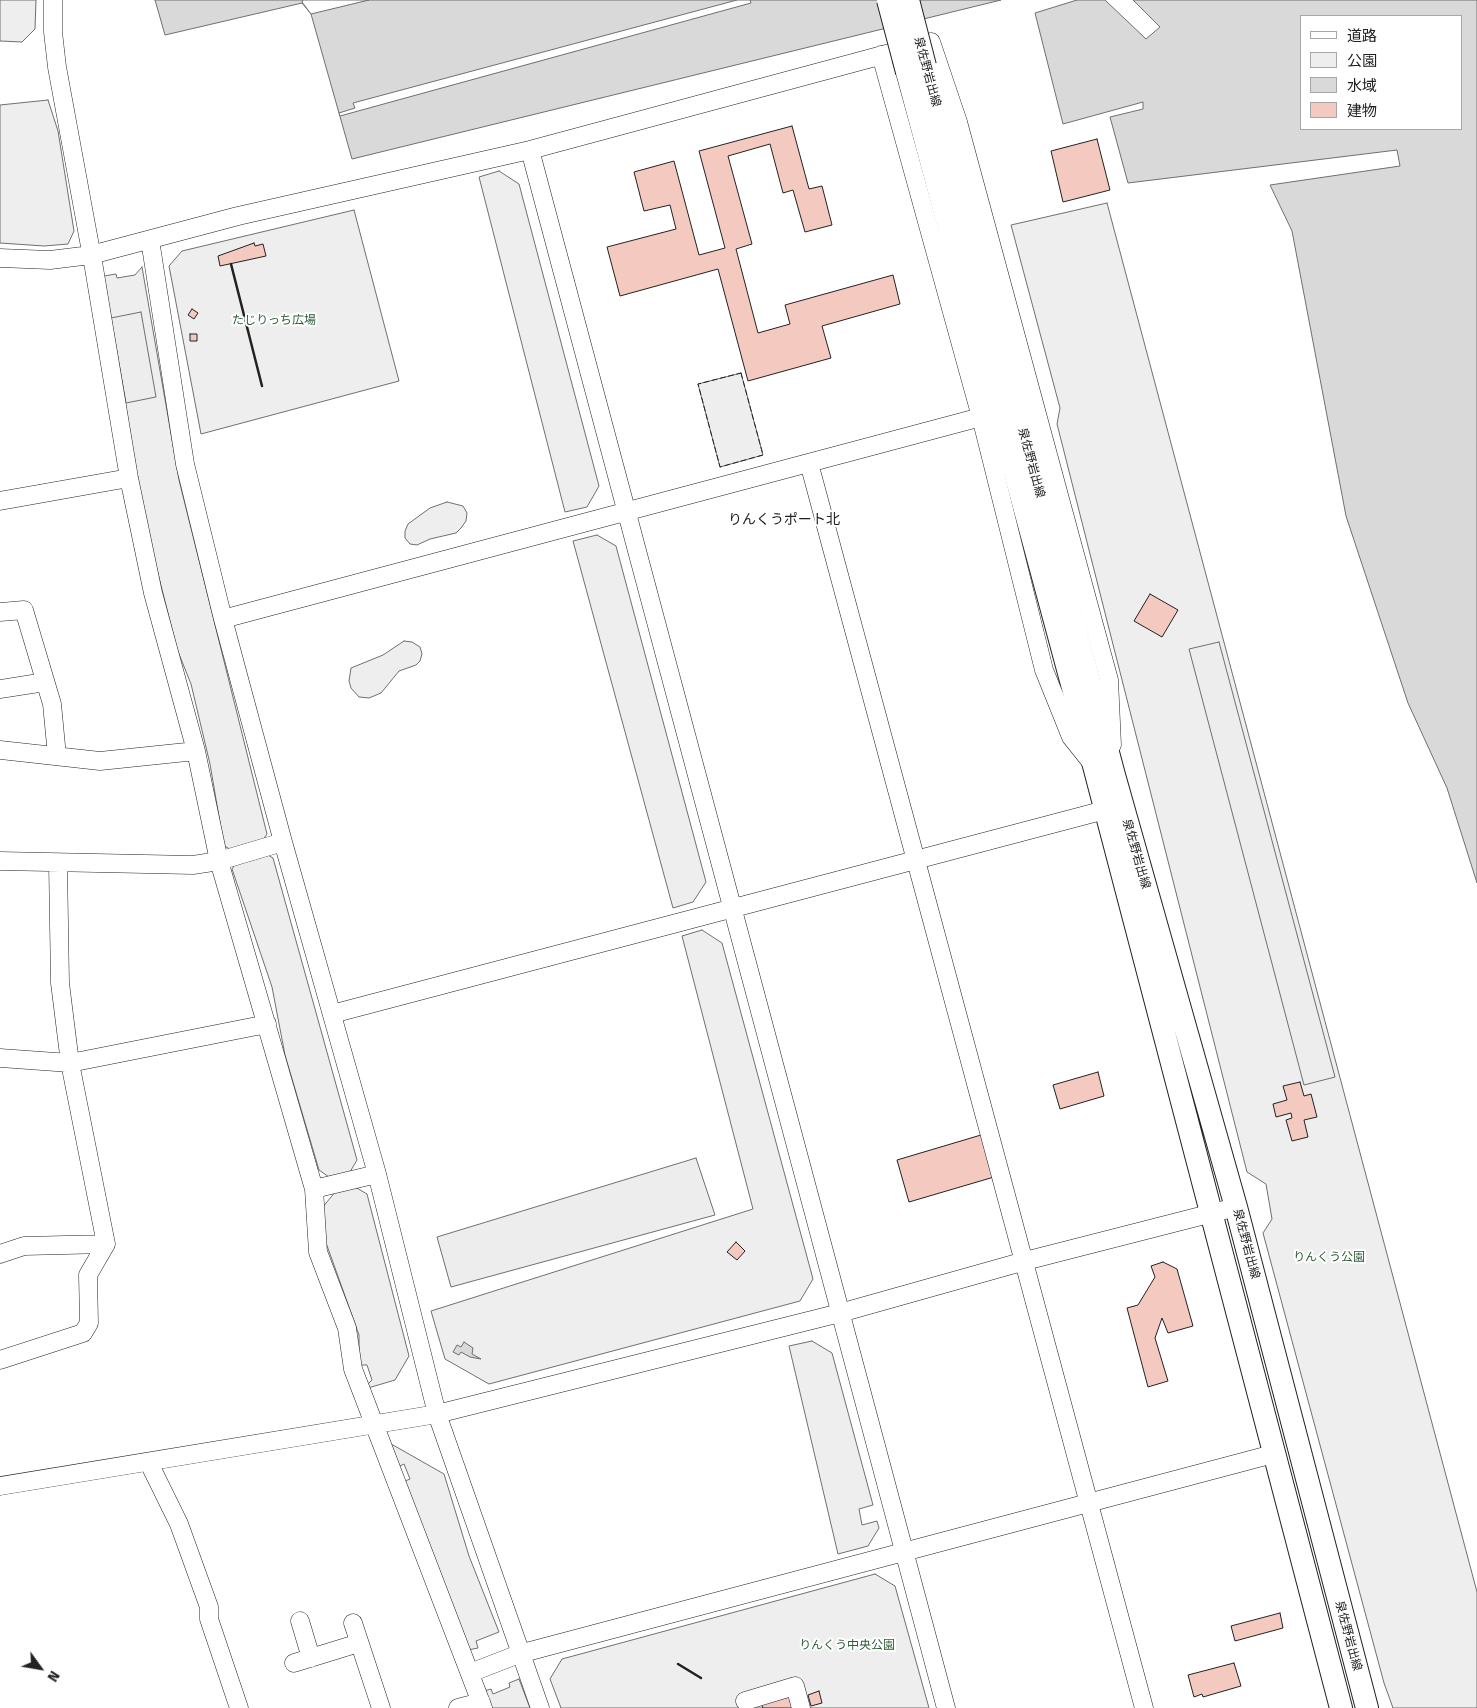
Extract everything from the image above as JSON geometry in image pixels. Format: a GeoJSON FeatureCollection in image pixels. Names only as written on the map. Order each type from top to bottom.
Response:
{"type":"FeatureCollection","features":[{"type":"Feature","properties":{"kind":"main road","name":"泉佐野岩出線"},"geometry":{"type":"LineString","coordinates":[[888,0],[916,69],[1104,771],[1236,1207],[1367,1708]]}},
{"type":"Feature","properties":{"kind":"main road","name":"泉佐野岩出線"},"geometry":{"type":"LineString","coordinates":[[908,0],[916,69]]}},
{"type":"Feature","properties":{"kind":"main road","name":"泉佐野岩出線"},"geometry":{"type":"LineString","coordinates":[[1104,771],[1105,810],[1341,1708]]}},
{"type":"Feature","properties":{"kind":"street"},"geometry":{"type":"LineString","coordinates":[[53,0],[53,32],[57,67],[129,478],[153,593],[196,751],[204,797],[220,860],[314,1189],[314,1218],[318,1252],[348,1328],[353,1369],[482,1705],[458,1708]]}},
{"type":"Feature","properties":{"kind":"street"},"geometry":{"type":"LineString","coordinates":[[0,258],[50,260],[91,255],[248,214],[530,150],[932,42],[958,122],[1109,680],[1104,771]]}},
{"type":"Feature","properties":{"kind":"street"},"geometry":{"type":"LineString","coordinates":[[881,55],[981,417],[1044,670],[1071,737],[1104,771]]}},
{"type":"Feature","properties":{"kind":"street"},"geometry":{"type":"LineString","coordinates":[[530,150],[734,908],[946,1708]]}},
{"type":"Feature","properties":{"kind":"street"},"geometry":{"type":"LineString","coordinates":[[150,240],[185,464],[223,619],[376,1174],[437,1414],[519,1654],[540,1708]]}},
{"type":"Feature","properties":{"kind":"street"},"geometry":{"type":"LineString","coordinates":[[223,619],[981,417]]}},
{"type":"Feature","properties":{"kind":"street"},"geometry":{"type":"LineString","coordinates":[[810,463],[915,861],[1025,1261],[1144,1708]]}},
{"type":"Feature","properties":{"kind":"street"},"geometry":{"type":"LineString","coordinates":[[0,500],[129,478]]}},
{"type":"Feature","properties":{"kind":"street"},"geometry":{"type":"LineString","coordinates":[[0,612],[24,610],[52,704],[57,756]]}},
{"type":"Feature","properties":{"kind":"street"},"geometry":{"type":"LineString","coordinates":[[0,689],[45,682]]}},
{"type":"Feature","properties":{"kind":"street"},"geometry":{"type":"LineString","coordinates":[[0,750],[100,761],[196,751]]}},
{"type":"Feature","properties":{"kind":"street"},"geometry":{"type":"LineString","coordinates":[[332,1014],[1105,810]]}},
{"type":"Feature","properties":{"kind":"street"},"geometry":{"type":"LineString","coordinates":[[0,861],[58,864],[193,865],[220,860],[283,842]]}},
{"type":"Feature","properties":{"kind":"street"},"geometry":{"type":"LineString","coordinates":[[0,1360],[83,1333],[89,1323],[88,1275],[106,1244],[70,1063],[60,983],[58,864]]}},
{"type":"Feature","properties":{"kind":"street"},"geometry":{"type":"LineString","coordinates":[[0,1058],[70,1063],[267,1024]]}},
{"type":"Feature","properties":{"kind":"street"},"geometry":{"type":"LineString","coordinates":[[314,1189],[376,1174]]}},
{"type":"Feature","properties":{"kind":"street"},"geometry":{"type":"LineString","coordinates":[[0,1486],[437,1414],[840,1313],[1025,1261],[1236,1207]]}},
{"type":"Feature","properties":{"kind":"street"},"geometry":{"type":"LineString","coordinates":[[0,1254],[24,1246],[106,1244]]}},
{"type":"Feature","properties":{"kind":"street"},"geometry":{"type":"LineString","coordinates":[[470,1673],[519,1654],[1089,1501],[1273,1454]]}},
{"type":"Feature","properties":{"kind":"street"},"geometry":{"type":"LineString","coordinates":[[149,1462],[179,1524],[209,1607],[209,1619],[239,1708]]}},
{"type":"Feature","properties":{"kind":"street"},"geometry":{"type":"LineString","coordinates":[[300,1621],[311,1658]]}},
{"type":"Feature","properties":{"kind":"street"},"geometry":{"type":"LineString","coordinates":[[353,1623],[381,1708]]}},
{"type":"Feature","properties":{"kind":"street"},"geometry":{"type":"LineString","coordinates":[[294,1663],[359,1643]]}},
{"type":"Feature","properties":{"kind":"street"},"geometry":{"type":"LineString","coordinates":[[745,1701],[795,1686],[801,1708]]}},
{"type":"Feature","properties":{"kind":"green space"},"geometry":{"type":"Polygon","coordinates":[[[0,0],[36,0],[35,29],[22,42],[0,41],[0,0]]]}},
{"type":"Feature","properties":{"kind":"green space"},"geometry":{"type":"Polygon","coordinates":[[[48,100],[58,131],[74,231],[68,244],[44,246],[0,243],[0,105],[48,100]]]}},
{"type":"Feature","properties":{"kind":"green space"},"geometry":{"type":"Polygon","coordinates":[[[499,171],[519,184],[599,486],[587,507],[565,512],[479,177],[499,171]]]}},
{"type":"Feature","properties":{"kind":"green space","name":"りんくう公園"},"geometry":{"type":"Polygon","coordinates":[[[1107,203],[1477,1592],[1477,1708],[1393,1708],[1384,1683],[1263,1233],[1272,1219],[1266,1184],[1247,1172],[1057,424],[1060,408],[1011,225],[1107,203]]]}},
{"type":"Feature","properties":{"kind":"green space","name":"たじりっち広場"},"geometry":{"type":"Polygon","coordinates":[[[354,210],[399,381],[201,434],[169,266],[182,251],[354,210]]]}},
{"type":"Feature","properties":{"kind":"green space"},"geometry":{"type":"Polygon","coordinates":[[[142,267],[179,480],[267,834],[263,840],[232,850],[224,846],[210,764],[191,684],[177,649],[145,522],[104,276],[116,274],[117,278],[135,275],[142,267]]]}},
{"type":"Feature","properties":{"kind":"green space"},"geometry":{"type":"Polygon","coordinates":[[[741,373],[763,455],[720,467],[698,384],[741,373]]]}},
{"type":"Feature","properties":{"kind":"green space"},"geometry":{"type":"Polygon","coordinates":[[[447,502],[463,506],[467,513],[466,521],[461,528],[456,533],[430,539],[417,545],[410,544],[405,538],[408,524],[430,508],[447,502]]]}},
{"type":"Feature","properties":{"kind":"green space"},"geometry":{"type":"Polygon","coordinates":[[[597,535],[616,546],[706,882],[693,902],[673,908],[573,541],[597,535]]]}},
{"type":"Feature","properties":{"kind":"green space"},"geometry":{"type":"Polygon","coordinates":[[[404,641],[412,642],[420,647],[422,654],[420,661],[416,665],[399,671],[381,693],[369,698],[359,697],[351,688],[349,681],[351,668],[383,655],[404,641]]]}},
{"type":"Feature","properties":{"kind":"green space"},"geometry":{"type":"Polygon","coordinates":[[[268,855],[273,858],[357,1160],[350,1172],[329,1177],[319,1170],[285,1055],[272,987],[232,869],[236,863],[268,855]]]}},
{"type":"Feature","properties":{"kind":"green space"},"geometry":{"type":"Polygon","coordinates":[[[702,930],[722,943],[813,1279],[800,1301],[489,1384],[445,1359],[431,1311],[753,1209],[682,936],[702,930]]]}},
{"type":"Feature","properties":{"kind":"green space"},"geometry":{"type":"Polygon","coordinates":[[[355,1187],[367,1194],[409,1356],[395,1380],[368,1388],[367,1385],[372,1380],[367,1365],[359,1365],[359,1335],[325,1240],[322,1208],[336,1191],[355,1187]]]}},
{"type":"Feature","properties":{"kind":"green space"},"geometry":{"type":"Polygon","coordinates":[[[812,1341],[832,1353],[873,1505],[859,1509],[862,1525],[877,1521],[879,1528],[868,1546],[838,1554],[789,1346],[812,1341]]]}},
{"type":"Feature","properties":{"kind":"green space"},"geometry":{"type":"Polygon","coordinates":[[[390,1445],[444,1474],[469,1556],[499,1632],[476,1641],[478,1648],[468,1650],[405,1481],[410,1479],[404,1464],[398,1467],[390,1445]]]}},
{"type":"Feature","properties":{"kind":"green space","name":"りんくう中央公園"},"geometry":{"type":"Polygon","coordinates":[[[875,1574],[895,1586],[929,1708],[561,1708],[550,1679],[562,1659],[875,1574]]]}},
{"type":"Feature","properties":{"kind":"green space"},"geometry":{"type":"Polygon","coordinates":[[[519,1679],[530,1708],[491,1708],[484,1691],[491,1689],[493,1694],[510,1687],[509,1683],[519,1679]]]}},
{"type":"Feature","properties":{"kind":"shaded area"},"geometry":{"type":"Polygon","coordinates":[[[141,312],[156,397],[126,403],[111,318],[141,312]]]}},
{"type":"Feature","properties":{"kind":"shaded area"},"geometry":{"type":"Polygon","coordinates":[[[1219,642],[1335,1077],[1304,1085],[1189,649],[1219,642]]]}},
{"type":"Feature","properties":{"kind":"shaded area"},"geometry":{"type":"Polygon","coordinates":[[[696,1158],[715,1215],[451,1287],[437,1237],[696,1158]]]}},
{"type":"Feature","properties":{"kind":"water"},"geometry":{"type":"Polygon","coordinates":[[[155,0],[1001,0],[352,159],[311,14],[302,3],[165,35],[155,0]]]}},
{"type":"Feature","properties":{"kind":"water"},"geometry":{"type":"Polygon","coordinates":[[[1077,0],[1105,0],[1146,39],[1160,27],[1133,0],[1477,0],[1477,883],[1447,788],[1408,703],[1346,516],[1292,231],[1270,185],[1400,166],[1397,150],[1128,183],[1110,117],[1143,109],[1143,102],[1063,124],[1035,13],[1077,0]]]}},
{"type":"Feature","properties":{"kind":"water"},"geometry":{"type":"Polygon","coordinates":[[[464,1342],[473,1348],[472,1354],[481,1359],[470,1357],[461,1352],[459,1355],[453,1352],[457,1345],[461,1347],[464,1342]]]}},
{"type":"Feature","properties":{"kind":"pier"},"geometry":{"type":"Polygon","coordinates":[[[303,0],[369,0],[311,14],[302,2],[303,0]]]}},
{"type":"Feature","properties":{"kind":"pier"},"geometry":{"type":"Polygon","coordinates":[[[737,0],[750,0],[751,3],[340,116],[339,113],[355,108],[353,103],[737,0]]]}},
{"type":"Feature","properties":{"kind":"building"},"geometry":{"type":"Polygon","coordinates":[[[792,126],[809,189],[822,186],[832,225],[805,232],[793,190],[783,193],[770,144],[728,156],[752,244],[736,249],[758,333],[790,324],[785,305],[893,275],[900,304],[822,326],[831,358],[748,381],[718,269],[620,296],[607,247],[676,229],[670,205],[644,211],[634,172],[674,161],[699,255],[725,248],[699,151],[792,126]]]}},
{"type":"Feature","properties":{"kind":"building"},"geometry":{"type":"Polygon","coordinates":[[[1097,139],[1110,190],[1063,202],[1051,151],[1097,139]]]}},
{"type":"Feature","properties":{"kind":"building"},"geometry":{"type":"Polygon","coordinates":[[[254,243],[255,246],[263,244],[266,256],[220,266],[218,256],[254,243]]]}},
{"type":"Feature","properties":{"kind":"building"},"geometry":{"type":"Polygon","coordinates":[[[192,309],[198,313],[194,319],[188,315],[192,309]]]}},
{"type":"Feature","properties":{"kind":"building"},"geometry":{"type":"Polygon","coordinates":[[[190,334],[197,334],[197,341],[190,341],[190,334]]]}},
{"type":"Feature","properties":{"kind":"building"},"geometry":{"type":"Polygon","coordinates":[[[1150,594],[1178,610],[1162,637],[1134,621],[1150,594]]]}},
{"type":"Feature","properties":{"kind":"building"},"geometry":{"type":"Polygon","coordinates":[[[1098,1072],[1104,1096],[1060,1109],[1053,1085],[1098,1072]]]}},
{"type":"Feature","properties":{"kind":"building"},"geometry":{"type":"Polygon","coordinates":[[[1300,1082],[1304,1096],[1311,1094],[1317,1117],[1304,1120],[1308,1137],[1292,1141],[1286,1120],[1292,1118],[1291,1113],[1276,1117],[1273,1104],[1287,1100],[1283,1086],[1300,1082]]]}},
{"type":"Feature","properties":{"kind":"building"},"geometry":{"type":"Polygon","coordinates":[[[981,1135],[994,1177],[909,1202],[897,1160],[981,1135]]]}},
{"type":"Feature","properties":{"kind":"building"},"geometry":{"type":"Polygon","coordinates":[[[736,1242],[745,1251],[737,1260],[727,1252],[736,1242]]]}},
{"type":"Feature","properties":{"kind":"building"},"geometry":{"type":"Polygon","coordinates":[[[1163,1262],[1177,1269],[1193,1326],[1168,1333],[1162,1318],[1155,1338],[1168,1381],[1148,1387],[1127,1308],[1138,1305],[1155,1277],[1151,1266],[1163,1262]]]}},
{"type":"Feature","properties":{"kind":"building"},"geometry":{"type":"Polygon","coordinates":[[[1280,1613],[1283,1628],[1235,1641],[1231,1626],[1280,1613]]]}},
{"type":"Feature","properties":{"kind":"building"},"geometry":{"type":"Polygon","coordinates":[[[1234,1663],[1241,1686],[1203,1697],[1202,1694],[1194,1697],[1188,1675],[1234,1663]]]}},
{"type":"Feature","properties":{"kind":"building"},"geometry":{"type":"Polygon","coordinates":[[[819,1691],[822,1703],[811,1706],[808,1695],[819,1691]]]}},
{"type":"Feature","properties":{"kind":"building"},"geometry":{"type":"Polygon","coordinates":[[[793,1696],[795,1708],[763,1708],[761,1704],[793,1696]]]}},
{"type":"Feature","properties":{"kind":"fence"},"geometry":{"type":"LineString","coordinates":[[741,373],[763,455],[720,467],[698,384],[741,373]]}},
{"type":"Feature","properties":{"kind":"wall"},"geometry":{"type":"LineString","coordinates":[[231,264],[262,386]]}},
{"type":"Feature","properties":{"kind":"wall"},"geometry":{"type":"LineString","coordinates":[[678,1664],[701,1678]]}},
{"type":"Feature","properties":{"kind":"district","name":"りんくうポート北"},"geometry":{"type":"Point","coordinates":[784,520]}}]}
